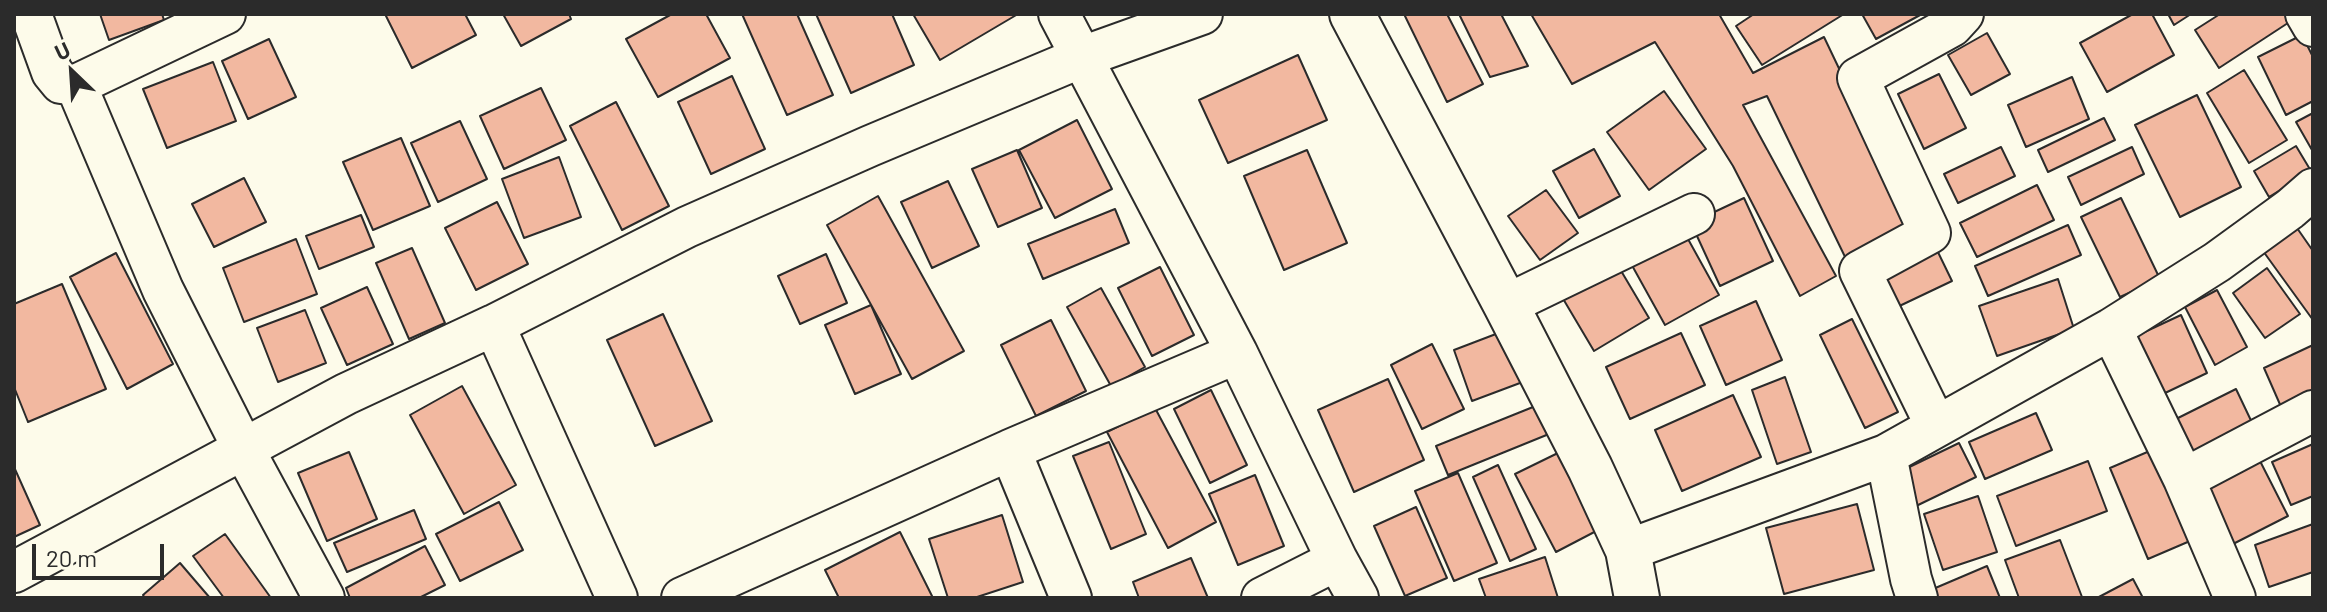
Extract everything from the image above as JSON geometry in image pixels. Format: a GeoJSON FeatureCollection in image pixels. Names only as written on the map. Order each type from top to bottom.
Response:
{"type":"FeatureCollection","features":[{"type":"Feature","properties":{"kind":"street"},"geometry":{"type":"LineString","coordinates":[[26,21],[52,72],[61,83],[76,85],[225,14]]}},
{"type":"Feature","properties":{"kind":"street"},"geometry":{"type":"LineString","coordinates":[[1059,14],[1237,353],[1358,598]]}},
{"type":"Feature","properties":{"kind":"street"},"geometry":{"type":"LineString","coordinates":[[14,572],[346,394],[494,325],[687,227],[1082,57],[1202,14]]}},
{"type":"Feature","properties":{"kind":"street"},"geometry":{"type":"LineString","coordinates":[[1352,14],[1590,468],[1628,550],[1637,598]]}},
{"type":"Feature","properties":{"kind":"street"},"geometry":{"type":"LineString","coordinates":[[1936,426],[1860,271],[1930,233],[1858,78],[1952,26],[1963,14]]}},
{"type":"Feature","properties":{"kind":"street"},"geometry":{"type":"LineString","coordinates":[[2306,14],[2313,26]]}},
{"type":"Feature","properties":{"kind":"street"},"geometry":{"type":"LineString","coordinates":[[76,85],[163,290],[324,598]]}},
{"type":"Feature","properties":{"kind":"street"},"geometry":{"type":"LineString","coordinates":[[1628,550],[1886,455],[2111,329],[2217,262],[2313,189]]}},
{"type":"Feature","properties":{"kind":"street"},"geometry":{"type":"LineString","coordinates":[[1506,305],[1694,214]]}},
{"type":"Feature","properties":{"kind":"street"},"geometry":{"type":"LineString","coordinates":[[494,325],[617,598]]}},
{"type":"Feature","properties":{"kind":"street"},"geometry":{"type":"LineString","coordinates":[[2111,329],[2184,479],[2235,598]]}},
{"type":"Feature","properties":{"kind":"street"},"geometry":{"type":"LineString","coordinates":[[682,598],[1010,450],[1237,353]]}},
{"type":"Feature","properties":{"kind":"street"},"geometry":{"type":"LineString","coordinates":[[2184,479],[2313,411]]}},
{"type":"Feature","properties":{"kind":"street"},"geometry":{"type":"LineString","coordinates":[[1010,450],[1071,598]]}},
{"type":"Feature","properties":{"kind":"street"},"geometry":{"type":"LineString","coordinates":[[1886,455],[1917,598]]}},
{"type":"Feature","properties":{"kind":"street"},"geometry":{"type":"LineString","coordinates":[[1262,598],[1337,560]]}},
{"type":"Feature","properties":{"kind":"building"},"geometry":{"type":"Polygon","coordinates":[[[100,14],[162,14],[164,20],[109,40],[100,14]]]}},
{"type":"Feature","properties":{"kind":"building"},"geometry":{"type":"Polygon","coordinates":[[[385,14],[465,14],[476,35],[412,68],[385,14]]]}},
{"type":"Feature","properties":{"kind":"building"},"geometry":{"type":"Polygon","coordinates":[[[503,14],[569,14],[571,19],[521,46],[503,14]]]}},
{"type":"Feature","properties":{"kind":"building"},"geometry":{"type":"Polygon","coordinates":[[[672,14],[706,14],[730,58],[658,97],[626,39],[672,14]]]}},
{"type":"Feature","properties":{"kind":"building"},"geometry":{"type":"Polygon","coordinates":[[[742,14],[797,14],[833,95],[787,115],[742,14]]]}},
{"type":"Feature","properties":{"kind":"building"},"geometry":{"type":"Polygon","coordinates":[[[816,14],[892,14],[914,65],[851,93],[816,14]]]}},
{"type":"Feature","properties":{"kind":"building"},"geometry":{"type":"Polygon","coordinates":[[[913,14],[1018,14],[940,60],[913,14]]]}},
{"type":"Feature","properties":{"kind":"building"},"geometry":{"type":"Polygon","coordinates":[[[1404,14],[1447,14],[1483,84],[1447,102],[1404,14]]]}},
{"type":"Feature","properties":{"kind":"building"},"geometry":{"type":"Polygon","coordinates":[[[1459,14],[1501,14],[1528,66],[1490,77],[1459,14]]]}},
{"type":"Feature","properties":{"kind":"building"},"geometry":{"type":"Polygon","coordinates":[[[1531,14],[1719,14],[1753,73],[1824,37],[1918,234],[1848,263],[1767,96],[1743,105],[1836,276],[1800,296],[1733,166],[1655,42],[1572,84],[1531,14]]]}},
{"type":"Feature","properties":{"kind":"building"},"geometry":{"type":"Polygon","coordinates":[[[1754,14],[1844,14],[1762,65],[1736,26],[1754,14]]]}},
{"type":"Feature","properties":{"kind":"building"},"geometry":{"type":"Polygon","coordinates":[[[1862,14],[1922,14],[1876,39],[1862,14]]]}},
{"type":"Feature","properties":{"kind":"building"},"geometry":{"type":"Polygon","coordinates":[[[2133,14],[2152,14],[2174,55],[2107,92],[2080,43],[2133,14]]]}},
{"type":"Feature","properties":{"kind":"building"},"geometry":{"type":"Polygon","coordinates":[[[2168,14],[2191,14],[2174,25],[2168,14]]]}},
{"type":"Feature","properties":{"kind":"building"},"geometry":{"type":"Polygon","coordinates":[[[2220,14],[2286,14],[2291,21],[2219,68],[2195,30],[2220,14]]]}},
{"type":"Feature","properties":{"kind":"building"},"geometry":{"type":"Polygon","coordinates":[[[1987,33],[2010,74],[1971,95],[1948,55],[1987,33]]]}},
{"type":"Feature","properties":{"kind":"building"},"geometry":{"type":"Polygon","coordinates":[[[2302,35],[2313,57],[2313,101],[2286,115],[2258,57],[2302,35]]]}},
{"type":"Feature","properties":{"kind":"building"},"geometry":{"type":"Polygon","coordinates":[[[269,39],[296,97],[248,119],[222,61],[269,39]]]}},
{"type":"Feature","properties":{"kind":"building"},"geometry":{"type":"Polygon","coordinates":[[[1298,55],[1327,120],[1228,163],[1199,100],[1298,55]]]}},
{"type":"Feature","properties":{"kind":"building"},"geometry":{"type":"Polygon","coordinates":[[[213,62],[236,121],[167,148],[143,89],[213,62]]]}},
{"type":"Feature","properties":{"kind":"building"},"geometry":{"type":"Polygon","coordinates":[[[2244,70],[2287,140],[2249,163],[2207,93],[2244,70]]]}},
{"type":"Feature","properties":{"kind":"building"},"geometry":{"type":"Polygon","coordinates":[[[1939,74],[1966,128],[1924,149],[1898,94],[1939,74]]]}},
{"type":"Feature","properties":{"kind":"building"},"geometry":{"type":"Polygon","coordinates":[[[732,76],[765,149],[711,174],[678,102],[732,76]]]}},
{"type":"Feature","properties":{"kind":"building"},"geometry":{"type":"Polygon","coordinates":[[[2072,77],[2089,119],[2026,147],[2008,105],[2072,77]]]}},
{"type":"Feature","properties":{"kind":"building"},"geometry":{"type":"Polygon","coordinates":[[[541,88],[566,140],[504,169],[480,116],[541,88]]]}},
{"type":"Feature","properties":{"kind":"building"},"geometry":{"type":"Polygon","coordinates":[[[1664,91],[1706,149],[1649,190],[1607,132],[1664,91]]]}},
{"type":"Feature","properties":{"kind":"building"},"geometry":{"type":"Polygon","coordinates":[[[2197,95],[2241,187],[2180,217],[2135,125],[2197,95]]]}},
{"type":"Feature","properties":{"kind":"building"},"geometry":{"type":"Polygon","coordinates":[[[616,102],[669,206],[622,230],[570,126],[616,102]]]}},
{"type":"Feature","properties":{"kind":"building"},"geometry":{"type":"Polygon","coordinates":[[[2313,113],[2313,149],[2312,150],[2296,122],[2313,113]]]}},
{"type":"Feature","properties":{"kind":"building"},"geometry":{"type":"Polygon","coordinates":[[[2104,118],[2115,140],[2048,172],[2038,150],[2104,118]]]}},
{"type":"Feature","properties":{"kind":"building"},"geometry":{"type":"Polygon","coordinates":[[[1077,120],[1112,189],[1055,218],[1019,150],[1077,120]]]}},
{"type":"Feature","properties":{"kind":"building"},"geometry":{"type":"Polygon","coordinates":[[[460,121],[487,179],[438,202],[411,143],[460,121]]]}},
{"type":"Feature","properties":{"kind":"building"},"geometry":{"type":"Polygon","coordinates":[[[401,138],[430,206],[373,230],[343,162],[401,138]]]}},
{"type":"Feature","properties":{"kind":"building"},"geometry":{"type":"Polygon","coordinates":[[[2296,146],[2311,171],[2269,197],[2254,171],[2296,146]]]}},
{"type":"Feature","properties":{"kind":"building"},"geometry":{"type":"Polygon","coordinates":[[[2001,147],[2015,176],[1958,203],[1944,174],[2001,147]]]}},
{"type":"Feature","properties":{"kind":"building"},"geometry":{"type":"Polygon","coordinates":[[[2132,147],[2144,174],[2081,205],[2068,177],[2132,147]]]}},
{"type":"Feature","properties":{"kind":"building"},"geometry":{"type":"Polygon","coordinates":[[[1594,149],[1620,196],[1579,218],[1553,171],[1594,149]]]}},
{"type":"Feature","properties":{"kind":"building"},"geometry":{"type":"Polygon","coordinates":[[[1017,150],[1042,208],[998,227],[972,169],[1017,150]]]}},
{"type":"Feature","properties":{"kind":"building"},"geometry":{"type":"Polygon","coordinates":[[[1307,150],[1347,243],[1284,270],[1244,176],[1307,150]]]}},
{"type":"Feature","properties":{"kind":"building"},"geometry":{"type":"Polygon","coordinates":[[[559,157],[581,217],[524,238],[502,179],[559,157]]]}},
{"type":"Feature","properties":{"kind":"building"},"geometry":{"type":"Polygon","coordinates":[[[244,178],[266,222],[214,247],[192,204],[244,178]]]}},
{"type":"Feature","properties":{"kind":"building"},"geometry":{"type":"Polygon","coordinates":[[[948,181],[979,246],[932,268],[901,202],[948,181]]]}},
{"type":"Feature","properties":{"kind":"building"},"geometry":{"type":"Polygon","coordinates":[[[2037,185],[2054,220],[1977,257],[1960,223],[2037,185]]]}},
{"type":"Feature","properties":{"kind":"building"},"geometry":{"type":"Polygon","coordinates":[[[1546,190],[1578,233],[1540,260],[1508,216],[1546,190]]]}},
{"type":"Feature","properties":{"kind":"building"},"geometry":{"type":"Polygon","coordinates":[[[878,196],[964,351],[912,379],[827,225],[878,196]]]}},
{"type":"Feature","properties":{"kind":"building"},"geometry":{"type":"Polygon","coordinates":[[[1744,198],[1773,261],[1720,286],[1691,223],[1744,198]]]}},
{"type":"Feature","properties":{"kind":"building"},"geometry":{"type":"Polygon","coordinates":[[[2121,198],[2160,279],[2120,297],[2081,217],[2121,198]]]}},
{"type":"Feature","properties":{"kind":"building"},"geometry":{"type":"Polygon","coordinates":[[[497,202],[528,264],[476,290],[445,228],[497,202]]]}},
{"type":"Feature","properties":{"kind":"building"},"geometry":{"type":"Polygon","coordinates":[[[1115,209],[1129,243],[1043,279],[1028,244],[1115,209]]]}},
{"type":"Feature","properties":{"kind":"building"},"geometry":{"type":"Polygon","coordinates":[[[361,215],[374,247],[319,269],[306,236],[361,215]]]}},
{"type":"Feature","properties":{"kind":"building"},"geometry":{"type":"Polygon","coordinates":[[[2068,225],[2081,255],[1988,296],[1975,266],[2068,225]]]}},
{"type":"Feature","properties":{"kind":"building"},"geometry":{"type":"Polygon","coordinates":[[[2297,228],[2313,251],[2313,320],[2263,251],[2297,228]]]}},
{"type":"Feature","properties":{"kind":"building"},"geometry":{"type":"Polygon","coordinates":[[[1683,230],[1719,295],[1665,325],[1629,260],[1683,230]]]}},
{"type":"Feature","properties":{"kind":"building"},"geometry":{"type":"Polygon","coordinates":[[[296,239],[317,294],[244,322],[223,268],[296,239]]]}},
{"type":"Feature","properties":{"kind":"building"},"geometry":{"type":"Polygon","coordinates":[[[1935,246],[1952,281],[1891,310],[1874,274],[1935,246]]]}},
{"type":"Feature","properties":{"kind":"building"},"geometry":{"type":"Polygon","coordinates":[[[412,248],[445,323],[409,339],[376,263],[412,248]]]}},
{"type":"Feature","properties":{"kind":"building"},"geometry":{"type":"Polygon","coordinates":[[[116,253],[173,364],[127,389],[70,277],[116,253]]]}},
{"type":"Feature","properties":{"kind":"building"},"geometry":{"type":"Polygon","coordinates":[[[826,254],[847,303],[800,324],[778,276],[826,254]]]}},
{"type":"Feature","properties":{"kind":"building"},"geometry":{"type":"Polygon","coordinates":[[[1617,264],[1649,318],[1594,351],[1562,297],[1617,264]]]}},
{"type":"Feature","properties":{"kind":"building"},"geometry":{"type":"Polygon","coordinates":[[[1160,267],[1194,335],[1152,356],[1118,288],[1160,267]]]}},
{"type":"Feature","properties":{"kind":"building"},"geometry":{"type":"Polygon","coordinates":[[[2267,268],[2300,314],[2265,338],[2233,293],[2267,268]]]}},
{"type":"Feature","properties":{"kind":"building"},"geometry":{"type":"Polygon","coordinates":[[[2058,279],[2074,329],[1997,356],[1979,306],[2058,279]]]}},
{"type":"Feature","properties":{"kind":"building"},"geometry":{"type":"Polygon","coordinates":[[[62,284],[106,389],[28,422],[14,387],[14,304],[62,284]]]}},
{"type":"Feature","properties":{"kind":"building"},"geometry":{"type":"Polygon","coordinates":[[[367,287],[393,344],[347,365],[321,308],[367,287]]]}},
{"type":"Feature","properties":{"kind":"building"},"geometry":{"type":"Polygon","coordinates":[[[1101,288],[1145,367],[1111,386],[1067,307],[1101,288]]]}},
{"type":"Feature","properties":{"kind":"building"},"geometry":{"type":"Polygon","coordinates":[[[2217,290],[2247,347],[2215,365],[2185,307],[2217,290]]]}},
{"type":"Feature","properties":{"kind":"building"},"geometry":{"type":"Polygon","coordinates":[[[1756,301],[1782,360],[1726,385],[1700,326],[1756,301]]]}},
{"type":"Feature","properties":{"kind":"building"},"geometry":{"type":"Polygon","coordinates":[[[871,305],[901,374],[855,394],[825,325],[871,305]]]}},
{"type":"Feature","properties":{"kind":"building"},"geometry":{"type":"Polygon","coordinates":[[[305,310],[326,363],[278,382],[257,328],[305,310]]]}},
{"type":"Feature","properties":{"kind":"building"},"geometry":{"type":"Polygon","coordinates":[[[663,314],[712,421],[655,446],[607,340],[663,314]]]}},
{"type":"Feature","properties":{"kind":"building"},"geometry":{"type":"Polygon","coordinates":[[[2181,315],[2207,373],[2163,394],[2136,336],[2181,315]]]}},
{"type":"Feature","properties":{"kind":"building"},"geometry":{"type":"Polygon","coordinates":[[[1852,319],[1898,412],[1865,428],[1820,335],[1852,319]]]}},
{"type":"Feature","properties":{"kind":"building"},"geometry":{"type":"Polygon","coordinates":[[[1051,320],[1086,391],[1036,416],[1001,345],[1051,320]]]}},
{"type":"Feature","properties":{"kind":"building"},"geometry":{"type":"Polygon","coordinates":[[[1509,329],[1528,380],[1472,401],[1454,350],[1509,329]]]}},
{"type":"Feature","properties":{"kind":"building"},"geometry":{"type":"Polygon","coordinates":[[[1681,333],[1705,385],[1630,419],[1606,367],[1681,333]]]}},
{"type":"Feature","properties":{"kind":"building"},"geometry":{"type":"Polygon","coordinates":[[[1432,344],[1464,409],[1422,429],[1391,365],[1432,344]]]}},
{"type":"Feature","properties":{"kind":"building"},"geometry":{"type":"Polygon","coordinates":[[[2313,345],[2313,395],[2282,409],[2264,368],[2313,345]]]}},
{"type":"Feature","properties":{"kind":"building"},"geometry":{"type":"Polygon","coordinates":[[[1785,377],[1811,452],[1777,464],[1752,390],[1785,377]]]}},
{"type":"Feature","properties":{"kind":"building"},"geometry":{"type":"Polygon","coordinates":[[[1388,379],[1424,460],[1354,492],[1318,410],[1388,379]]]}},
{"type":"Feature","properties":{"kind":"building"},"geometry":{"type":"Polygon","coordinates":[[[462,386],[516,485],[464,514],[410,415],[462,386]]]}},
{"type":"Feature","properties":{"kind":"building"},"geometry":{"type":"Polygon","coordinates":[[[2236,389],[2256,431],[2191,463],[2170,422],[2236,389]]]}},
{"type":"Feature","properties":{"kind":"building"},"geometry":{"type":"Polygon","coordinates":[[[1211,390],[1247,465],[1210,483],[1174,409],[1211,390]]]}},
{"type":"Feature","properties":{"kind":"building"},"geometry":{"type":"Polygon","coordinates":[[[1733,395],[1761,457],[1682,491],[1655,430],[1733,395]]]}},
{"type":"Feature","properties":{"kind":"building"},"geometry":{"type":"Polygon","coordinates":[[[1538,405],[1549,434],[1448,475],[1436,446],[1538,405]]]}},
{"type":"Feature","properties":{"kind":"building"},"geometry":{"type":"Polygon","coordinates":[[[1155,408],[1216,522],[1168,548],[1107,432],[1155,408]]]}},
{"type":"Feature","properties":{"kind":"building"},"geometry":{"type":"Polygon","coordinates":[[[2036,413],[2052,450],[1985,479],[1969,442],[2036,413]]]}},
{"type":"Feature","properties":{"kind":"building"},"geometry":{"type":"Polygon","coordinates":[[[1109,442],[1146,534],[1111,549],[1073,456],[1109,442]]]}},
{"type":"Feature","properties":{"kind":"building"},"geometry":{"type":"Polygon","coordinates":[[[1959,443],[1976,477],[1914,507],[1897,473],[1959,443]]]}},
{"type":"Feature","properties":{"kind":"building"},"geometry":{"type":"Polygon","coordinates":[[[2313,444],[2313,496],[2291,505],[2272,462],[2313,444]]]}},
{"type":"Feature","properties":{"kind":"building"},"geometry":{"type":"Polygon","coordinates":[[[2152,450],[2190,541],[2148,559],[2110,468],[2152,450]]]}},
{"type":"Feature","properties":{"kind":"building"},"geometry":{"type":"Polygon","coordinates":[[[1562,451],[1602,528],[1556,552],[1515,474],[1562,451]]]}},
{"type":"Feature","properties":{"kind":"building"},"geometry":{"type":"Polygon","coordinates":[[[349,452],[377,519],[327,541],[298,473],[349,452]]]}},
{"type":"Feature","properties":{"kind":"building"},"geometry":{"type":"Polygon","coordinates":[[[2088,461],[2107,511],[2016,546],[1997,496],[2088,461]]]}},
{"type":"Feature","properties":{"kind":"building"},"geometry":{"type":"Polygon","coordinates":[[[2260,461],[2288,516],[2233,544],[2205,489],[2260,461]]]}},
{"type":"Feature","properties":{"kind":"building"},"geometry":{"type":"Polygon","coordinates":[[[1498,465],[1536,549],[1510,561],[1473,477],[1498,465]]]}},
{"type":"Feature","properties":{"kind":"building"},"geometry":{"type":"Polygon","coordinates":[[[14,467],[40,525],[14,537],[14,467]]]}},
{"type":"Feature","properties":{"kind":"building"},"geometry":{"type":"Polygon","coordinates":[[[1458,473],[1497,563],[1454,581],[1415,491],[1458,473]]]}},
{"type":"Feature","properties":{"kind":"building"},"geometry":{"type":"Polygon","coordinates":[[[1255,475],[1284,546],[1238,565],[1209,494],[1255,475]]]}},
{"type":"Feature","properties":{"kind":"building"},"geometry":{"type":"Polygon","coordinates":[[[1978,496],[1997,552],[1943,570],[1924,514],[1978,496]]]}},
{"type":"Feature","properties":{"kind":"building"},"geometry":{"type":"Polygon","coordinates":[[[499,502],[523,550],[460,581],[436,534],[499,502]]]}},
{"type":"Feature","properties":{"kind":"building"},"geometry":{"type":"Polygon","coordinates":[[[1857,504],[1874,570],[1784,594],[1766,528],[1857,504]]]}},
{"type":"Feature","properties":{"kind":"building"},"geometry":{"type":"Polygon","coordinates":[[[1416,507],[1447,578],[1405,596],[1374,526],[1416,507]]]}},
{"type":"Feature","properties":{"kind":"building"},"geometry":{"type":"Polygon","coordinates":[[[414,510],[426,539],[347,572],[334,543],[414,510]]]}},
{"type":"Feature","properties":{"kind":"building"},"geometry":{"type":"Polygon","coordinates":[[[1002,515],[1023,582],[974,598],[948,598],[929,539],[1002,515]]]}},
{"type":"Feature","properties":{"kind":"building"},"geometry":{"type":"Polygon","coordinates":[[[2313,524],[2313,572],[2269,587],[2255,545],[2313,524]]]}},
{"type":"Feature","properties":{"kind":"building"},"geometry":{"type":"Polygon","coordinates":[[[900,532],[933,598],[839,598],[825,570],[900,532]]]}},
{"type":"Feature","properties":{"kind":"building"},"geometry":{"type":"Polygon","coordinates":[[[225,534],[271,598],[224,598],[193,556],[225,534]]]}},
{"type":"Feature","properties":{"kind":"building"},"geometry":{"type":"Polygon","coordinates":[[[2060,540],[2082,597],[2019,598],[2005,560],[2060,540]]]}},
{"type":"Feature","properties":{"kind":"building"},"geometry":{"type":"Polygon","coordinates":[[[425,546],[445,585],[419,598],[350,598],[346,588],[425,546]]]}},
{"type":"Feature","properties":{"kind":"building"},"geometry":{"type":"Polygon","coordinates":[[[1545,557],[1558,598],[1486,598],[1479,579],[1545,557]]]}},
{"type":"Feature","properties":{"kind":"building"},"geometry":{"type":"Polygon","coordinates":[[[1191,558],[1208,598],[1139,598],[1133,582],[1191,558]]]}},
{"type":"Feature","properties":{"kind":"building"},"geometry":{"type":"Polygon","coordinates":[[[180,563],[210,598],[145,598],[143,595],[180,563]]]}},
{"type":"Feature","properties":{"kind":"building"},"geometry":{"type":"Polygon","coordinates":[[[1987,566],[2000,598],[1936,598],[1933,589],[1987,566]]]}},
{"type":"Feature","properties":{"kind":"building"},"geometry":{"type":"Polygon","coordinates":[[[2133,579],[2143,598],[2097,598],[2133,579]]]}}]}
